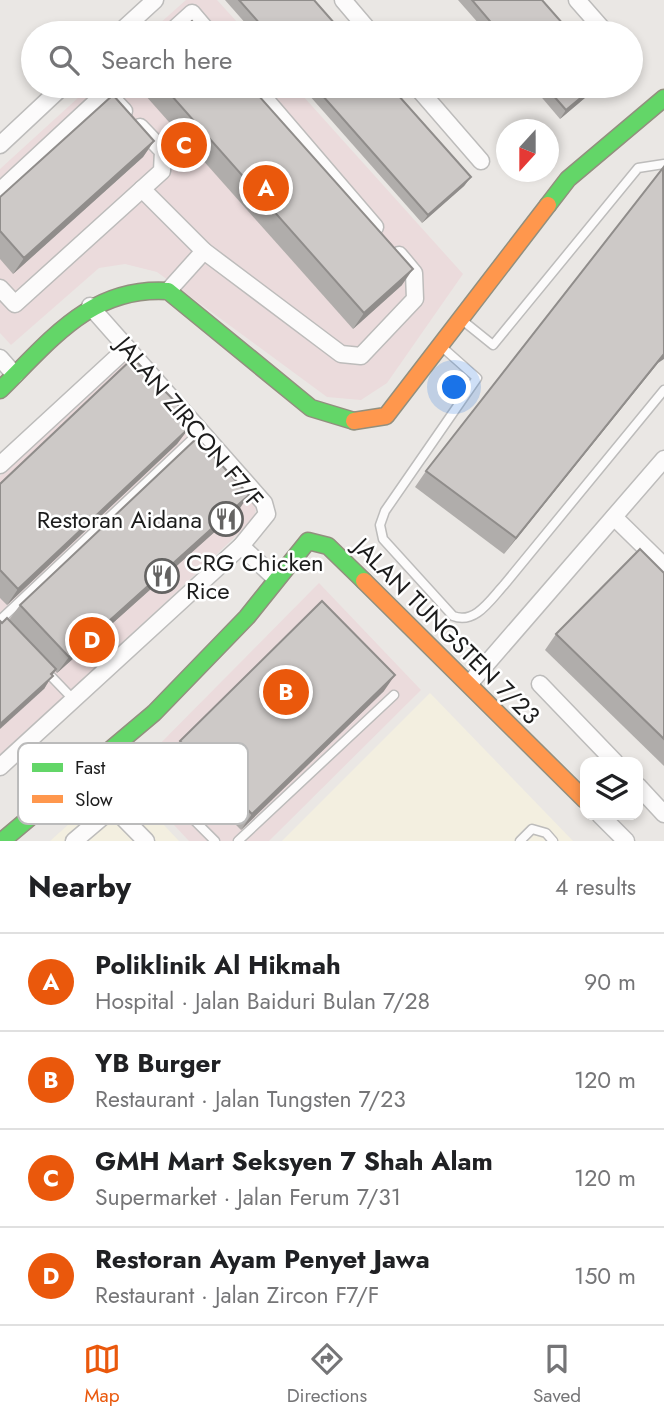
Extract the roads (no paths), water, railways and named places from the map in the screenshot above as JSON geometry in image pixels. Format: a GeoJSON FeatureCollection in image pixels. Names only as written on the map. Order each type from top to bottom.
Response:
{"type":"FeatureCollection","features":[{"type":"Feature","properties":{"kind":"street"},"geometry":{"type":"LineString","coordinates":[[132,21],[155,0]]}},
{"type":"Feature","properties":{"kind":"street"},"geometry":{"type":"LineString","coordinates":[[343,0],[361,21]]}},
{"type":"Feature","properties":{"kind":"street"},"geometry":{"type":"LineString","coordinates":[[577,0],[595,21]]}},
{"type":"Feature","properties":{"kind":"street"},"geometry":{"type":"LineString","coordinates":[[183,21],[192,13],[199,21]]}},
{"type":"Feature","properties":{"kind":"street"},"geometry":{"type":"LineString","coordinates":[[0,145],[50,98]]}},
{"type":"Feature","properties":{"kind":"street"},"geometry":{"type":"LineString","coordinates":[[0,191],[100,98]]}},
{"type":"Feature","properties":{"kind":"street"},"geometry":{"type":"LineString","coordinates":[[0,288],[15,304],[162,171],[163,151],[118,98]]}},
{"type":"Feature","properties":{"kind":"street"},"geometry":{"type":"LineString","coordinates":[[142,189],[204,251],[341,354],[361,356],[415,299],[414,273],[264,98]]}},
{"type":"Feature","properties":{"kind":"street"},"geometry":{"type":"LineString","coordinates":[[426,98],[481,161]]}},
{"type":"Feature","properties":{"kind":"street"},"geometry":{"type":"LineString","coordinates":[[0,390],[90,306],[133,288],[168,291],[311,408],[333,418],[361,423],[386,416],[568,179],[664,98]]}},
{"type":"Feature","properties":{"kind":"street"},"geometry":{"type":"LineString","coordinates":[[168,291],[204,251]]}},
{"type":"Feature","properties":{"kind":"street","name":"JALAN ZIRCON F7/F"},"geometry":{"type":"LineString","coordinates":[[25,743],[241,546],[267,514],[264,503],[90,306]]}},
{"type":"Feature","properties":{"kind":"street"},"geometry":{"type":"LineString","coordinates":[[0,465],[127,348]]}},
{"type":"Feature","properties":{"kind":"street"},"geometry":{"type":"LineString","coordinates":[[0,358],[15,375]]}},
{"type":"Feature","properties":{"kind":"street"},"geometry":{"type":"LineString","coordinates":[[470,683],[664,459]]}},
{"type":"Feature","properties":{"kind":"street"},"geometry":{"type":"LineString","coordinates":[[614,517],[664,566]]}},
{"type":"Feature","properties":{"kind":"street","name":"JALAN TUNGSTEN 7/23"},"geometry":{"type":"LineString","coordinates":[[119,743],[207,662],[308,541],[328,545],[580,795]]}},
{"type":"Feature","properties":{"kind":"street"},"geometry":{"type":"LineString","coordinates":[[241,546],[276,579]]}},
{"type":"Feature","properties":{"kind":"street"},"geometry":{"type":"LineString","coordinates":[[540,684],[610,757]]}},
{"type":"Feature","properties":{"kind":"street","name":"JALAN ZIRCON F7/F"},"geometry":{"type":"LineString","coordinates":[[0,767],[18,750]]}},
{"type":"Feature","properties":{"kind":"street"},"geometry":{"type":"LineString","coordinates":[[643,791],[664,814]]}},
{"type":"Feature","properties":{"kind":"street"},"geometry":{"type":"LineString","coordinates":[[605,820],[626,841]]}},
{"type":"Feature","properties":{"kind":"street","name":"JALAN TUNGSTEN 7/23"},"geometry":{"type":"LineString","coordinates":[[2,841],[22,824]]}},
{"type":"Feature","properties":{"kind":"street"},"geometry":{"type":"LineString","coordinates":[[74,841],[94,824]]}},
{"type":"Feature","properties":{"kind":"street"},"geometry":{"type":"LineString","coordinates":[[130,824],[146,841]]}},
{"type":"Feature","properties":{"kind":"lane"},"geometry":{"type":"LineString","coordinates":[[460,318],[493,345],[638,168],[664,164]]}},
{"type":"Feature","properties":{"kind":"lane"},"geometry":{"type":"LineString","coordinates":[[440,344],[477,378],[385,511],[380,525],[383,539],[453,616],[459,618],[476,614],[504,585],[664,390]]}},
{"type":"Feature","properties":{"kind":"lane"},"geometry":{"type":"LineString","coordinates":[[9,631],[0,621],[201,431]]}},
{"type":"Feature","properties":{"kind":"lane"},"geometry":{"type":"LineString","coordinates":[[36,660],[72,698]]}},
{"type":"Feature","properties":{"kind":"lane"},"geometry":{"type":"LineString","coordinates":[[238,841],[394,695]]}},
{"type":"Feature","properties":{"kind":"lane"},"geometry":{"type":"LineString","coordinates":[[198,824],[215,841]]}},
{"type":"Feature","properties":{"kind":"lane"},"geometry":{"type":"LineString","coordinates":[[520,841],[532,829],[546,833],[553,841]]}},
{"type":"Feature","properties":{"kind":"place","name":"GMH Mart Seksyen 7 Shah Alam"},"geometry":{"type":"Point","coordinates":[184,145]}},
{"type":"Feature","properties":{"kind":"place","name":"Poliklinik Al Hikmah"},"geometry":{"type":"Point","coordinates":[266,188]}},
{"type":"Feature","properties":{"kind":"place","name":"Restoran Aidana"},"geometry":{"type":"Point","coordinates":[226,519]}},
{"type":"Feature","properties":{"kind":"place","name":"CRG Chicken Rice"},"geometry":{"type":"Point","coordinates":[162,576]}},
{"type":"Feature","properties":{"kind":"place","name":"Restoran Ayam Penyet Jawa"},"geometry":{"type":"Point","coordinates":[92,640]}},
{"type":"Feature","properties":{"kind":"place","name":"YB Burger"},"geometry":{"type":"Point","coordinates":[286,692]}}]}
